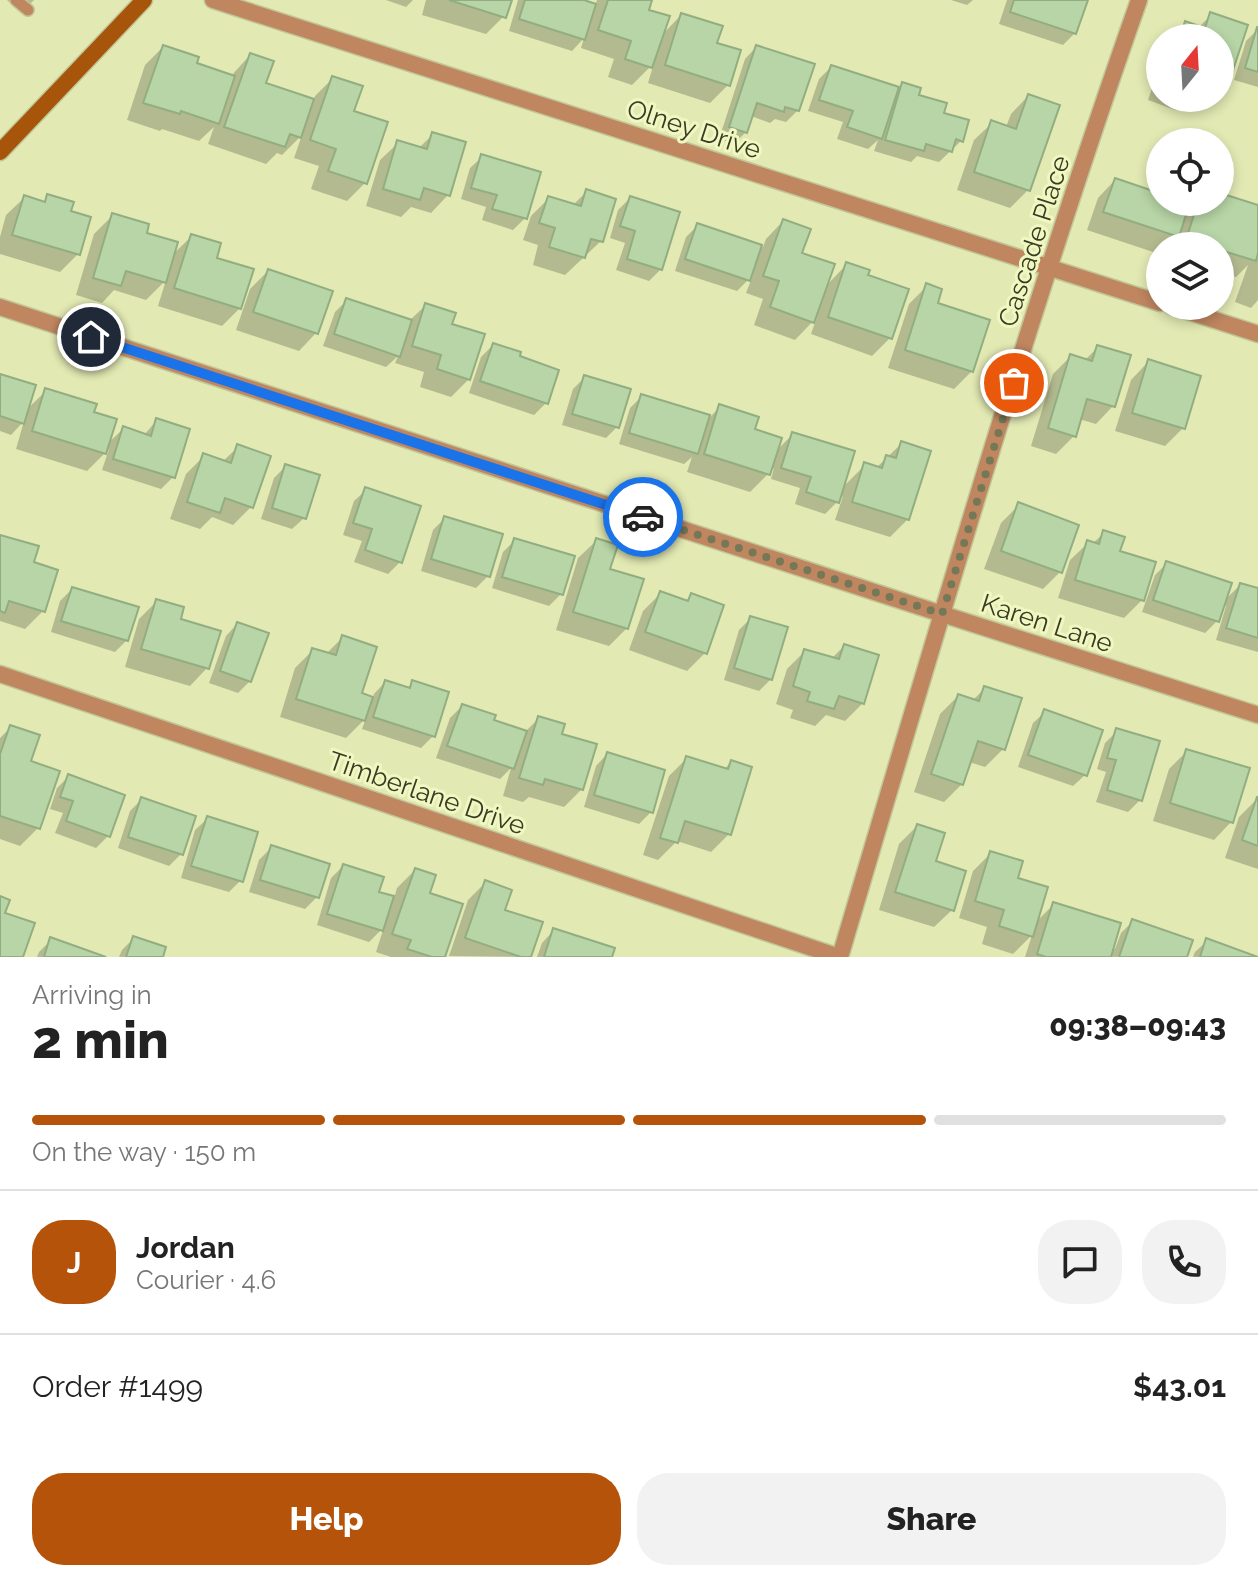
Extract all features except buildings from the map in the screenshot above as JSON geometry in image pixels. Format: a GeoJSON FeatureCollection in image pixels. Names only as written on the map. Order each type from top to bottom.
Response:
{"type":"FeatureCollection","features":[{"type":"Feature","properties":{"kind":"street"},"geometry":{"type":"LineString","coordinates":[[0,152],[144,0]]}},
{"type":"Feature","properties":{"kind":"street","name":"Olney Drive"},"geometry":{"type":"LineString","coordinates":[[213,0],[1146,299]]}},
{"type":"Feature","properties":{"kind":"street","name":"Cascade Place"},"geometry":{"type":"LineString","coordinates":[[840,957],[942,614],[1050,268],[1139,0]]}},
{"type":"Feature","properties":{"kind":"street","name":"Karen Lane"},"geometry":{"type":"LineString","coordinates":[[0,307],[1258,715]]}},
{"type":"Feature","properties":{"kind":"street"},"geometry":{"type":"LineString","coordinates":[[1214,320],[1258,334]]}},
{"type":"Feature","properties":{"kind":"street","name":"Timberlane Drive"},"geometry":{"type":"LineString","coordinates":[[0,674],[840,957]]}},
{"type":"Feature","properties":{"kind":"lane"},"geometry":{"type":"LineString","coordinates":[[16,0],[28,10]]}},
{"type":"Feature","properties":{"kind":"way so far"},"geometry":{"type":"LineString","coordinates":[[643,517],[942,614],[1014,383]]}},
{"type":"Feature","properties":{"kind":"route"},"geometry":{"type":"LineString","coordinates":[[91,337],[643,517]]}}]}
